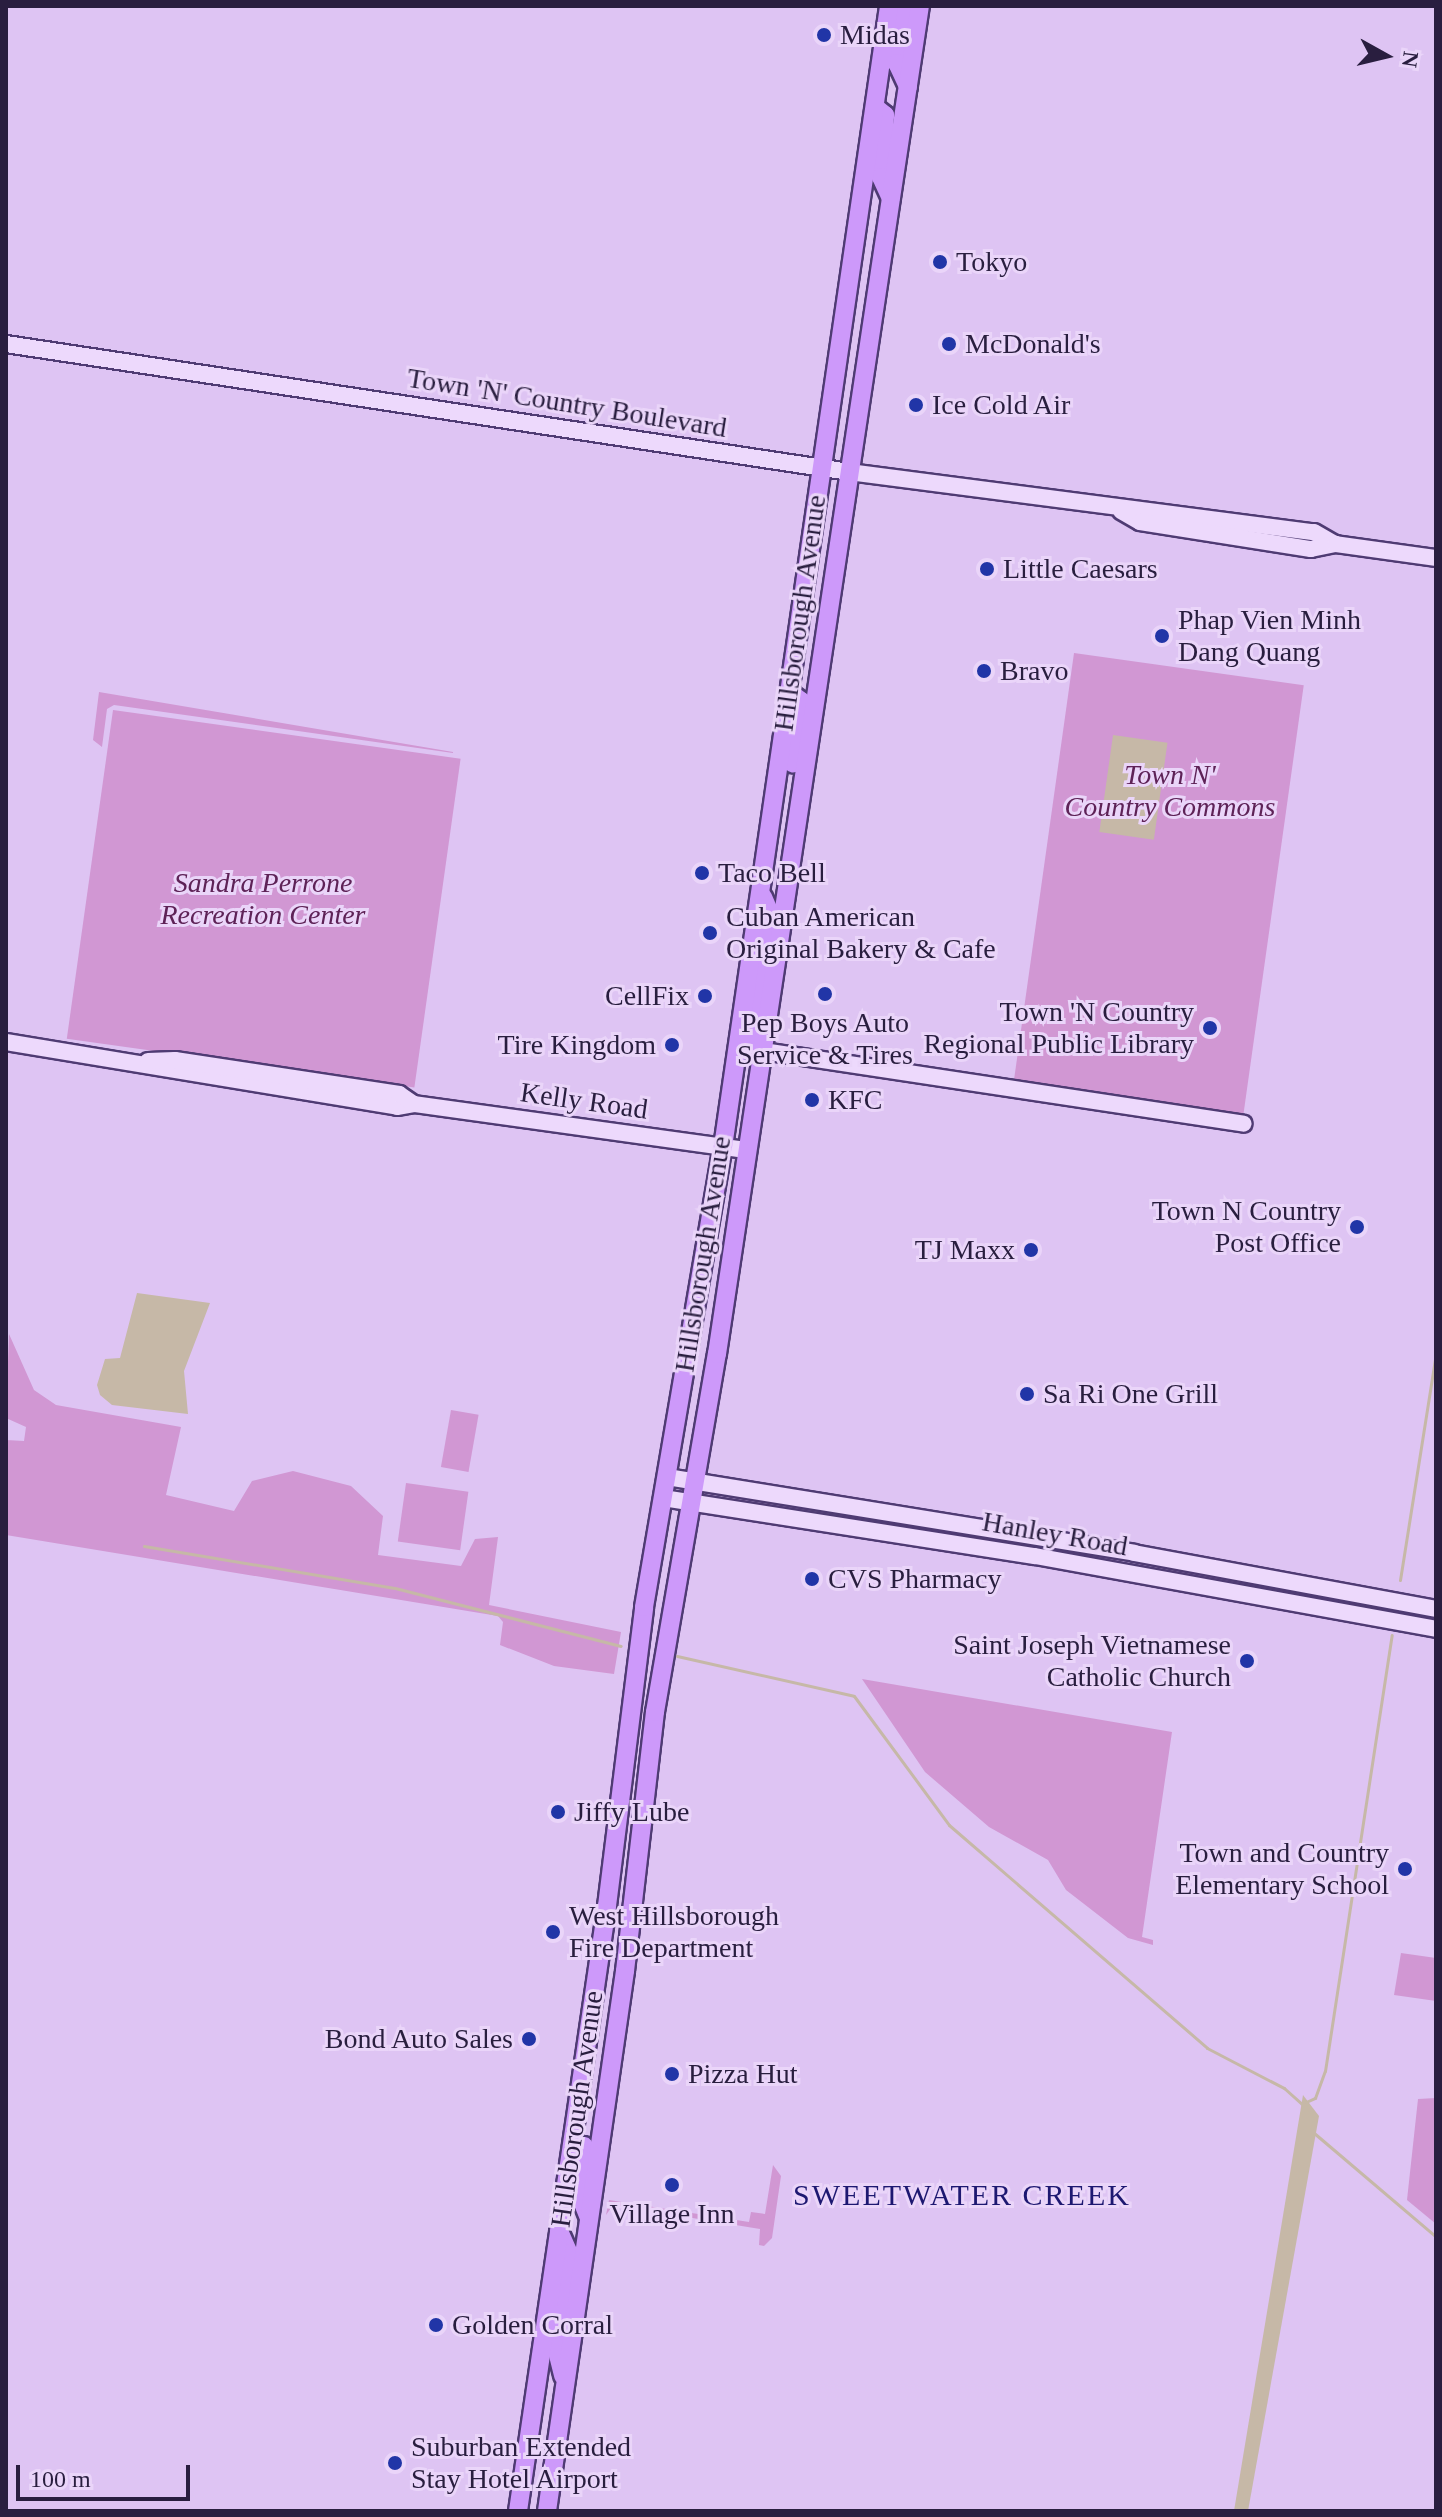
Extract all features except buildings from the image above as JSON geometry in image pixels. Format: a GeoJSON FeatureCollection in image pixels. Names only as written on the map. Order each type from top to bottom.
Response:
{"type":"FeatureCollection","features":[{"type":"Feature","properties":{"kind":"main road","name":"Hillsborough Avenue"},"geometry":{"type":"LineString","coordinates":[[518,2511],[597,1978],[620,1777],[663,1498],[723,1147],[889,6]]}},
{"type":"Feature","properties":{"kind":"main road"},"geometry":{"type":"LineString","coordinates":[[905,6],[897,63],[908,87]]}},
{"type":"Feature","properties":{"kind":"main road","name":"Hillsborough Avenue"},"geometry":{"type":"LineString","coordinates":[[547,2511],[625,1971],[655,1712],[763,1051],[920,6]]}},
{"type":"Feature","properties":{"kind":"main road"},"geometry":{"type":"LineString","coordinates":[[875,107],[885,115],[881,177],[891,198]]}},
{"type":"Feature","properties":{"kind":"main road"},"geometry":{"type":"LineString","coordinates":[[789,692],[801,701],[783,838],[792,860]]}},
{"type":"Feature","properties":{"kind":"main road"},"geometry":{"type":"LineString","coordinates":[[760,889],[769,911],[751,1040],[763,1051]]}},
{"type":"Feature","properties":{"kind":"main road"},"geometry":{"type":"LineString","coordinates":[[620,1777],[633,1788],[629,1839],[636,1883]]}},
{"type":"Feature","properties":{"kind":"main road"},"geometry":{"type":"LineString","coordinates":[[612,1857],[618,1910],[613,1949],[625,1971]]}},
{"type":"Feature","properties":{"kind":"main road"},"geometry":{"type":"LineString","coordinates":[[597,1978],[612,1985],[605,2036],[610,2074]]}},
{"type":"Feature","properties":{"kind":"main road"},"geometry":{"type":"LineString","coordinates":[[587,2045],[594,2075],[578,2191],[590,2218]]}},
{"type":"Feature","properties":{"kind":"main road"},"geometry":{"type":"LineString","coordinates":[[559,2231],[569,2253],[556,2347],[566,2387]]}},
{"type":"Feature","properties":{"kind":"street","name":"Town 'N' Country Boulevard"},"geometry":{"type":"LineString","coordinates":[[6,344],[1121,511],[1140,522],[1311,549],[1335,544],[1436,558]]}},
{"type":"Feature","properties":{"kind":"street","name":"Kelly Road"},"geometry":{"type":"LineString","coordinates":[[6,1042],[134,1061],[175,1060],[267,1080],[339,1091],[399,1094],[414,1104],[747,1150]]}},
{"type":"Feature","properties":{"kind":"street"},"geometry":{"type":"LineString","coordinates":[[763,1051],[1243,1124]]}},
{"type":"Feature","properties":{"kind":"street","name":"Hanley Road"},"geometry":{"type":"LineString","coordinates":[[667,1477],[956,1524],[1436,1609]]}},
{"type":"Feature","properties":{"kind":"street","name":"Hanley Road"},"geometry":{"type":"LineString","coordinates":[[663,1498],[953,1543],[1436,1629]]}},
{"type":"Feature","properties":{"kind":"street"},"geometry":{"type":"LineString","coordinates":[[896,1534],[898,1515]]}},
{"type":"Feature","properties":{"kind":"street"},"geometry":{"type":"LineString","coordinates":[[953,1543],[956,1524]]}},
{"type":"Feature","properties":{"kind":"street"},"geometry":{"type":"LineString","coordinates":[[1362,1617],[1365,1597]]}},
{"type":"Feature","properties":{"kind":"green space","name":"Town N' Country Commons"},"geometry":{"type":"Polygon","coordinates":[[[1074,653],[1304,685],[1243,1115],[1014,1083],[1074,653]]]}},
{"type":"Feature","properties":{"kind":"green space"},"geometry":{"type":"Polygon","coordinates":[[[99,692],[453,753],[114,705],[107,709],[102,747],[93,740],[99,692]]]}},
{"type":"Feature","properties":{"kind":"green space","name":"Sandra Perrone Recreation Center"},"geometry":{"type":"Polygon","coordinates":[[[113,710],[461,759],[414,1088],[67,1039],[113,710]]]}},
{"type":"Feature","properties":{"kind":"green space"},"geometry":{"type":"Polygon","coordinates":[[[9,1334],[34,1390],[56,1405],[181,1427],[166,1495],[234,1511],[252,1481],[293,1471],[351,1486],[383,1516],[378,1555],[461,1566],[475,1539],[498,1537],[489,1605],[621,1632],[614,1674],[554,1666],[500,1645],[503,1622],[498,1616],[6,1535],[6,1440],[24,1441],[26,1427],[6,1418],[9,1334]]]}},
{"type":"Feature","properties":{"kind":"green space"},"geometry":{"type":"Polygon","coordinates":[[[451,1410],[479,1415],[469,1472],[441,1467],[451,1410]]]}},
{"type":"Feature","properties":{"kind":"green space"},"geometry":{"type":"Polygon","coordinates":[[[406,1483],[468,1492],[460,1550],[398,1541],[406,1483]]]}},
{"type":"Feature","properties":{"kind":"green space"},"geometry":{"type":"Polygon","coordinates":[[[862,1679],[1172,1732],[1142,1937],[1153,1940],[1153,1945],[1128,1938],[1066,1890],[1048,1860],[989,1827],[925,1772],[862,1679]]]}},
{"type":"Feature","properties":{"kind":"green space"},"geometry":{"type":"Polygon","coordinates":[[[1401,1953],[1436,1958],[1436,2001],[1394,1995],[1401,1953]]]}},
{"type":"Feature","properties":{"kind":"green space"},"geometry":{"type":"Polygon","coordinates":[[[1436,2098],[1436,2224],[1407,2200],[1418,2099],[1436,2098]]]}},
{"type":"Feature","properties":{"kind":"green space"},"geometry":{"type":"Polygon","coordinates":[[[773,2165],[781,2176],[772,2238],[764,2246],[759,2245],[760,2229],[613,2205],[606,2215],[609,2200],[749,2222],[751,2212],[765,2214],[773,2165]]]}},
{"type":"Feature","properties":{"kind":"shaded area"},"geometry":{"type":"Polygon","coordinates":[[[1113,735],[1167,743],[1154,840],[1099,832],[1113,735]]]}},
{"type":"Feature","properties":{"kind":"shaded area"},"geometry":{"type":"Polygon","coordinates":[[[137,1293],[210,1303],[184,1371],[188,1414],[112,1405],[100,1395],[97,1385],[105,1359],[120,1358],[137,1293]]]}},
{"type":"Feature","properties":{"kind":"shaded area"},"geometry":{"type":"Polygon","coordinates":[[[1303,2095],[1319,2116],[1248,2511],[1234,2511],[1303,2095]]]}},
{"type":"Feature","properties":{"kind":"waterway"},"geometry":{"type":"LineString","coordinates":[[1400,1580],[1436,1353]]}},
{"type":"Feature","properties":{"kind":"waterway"},"geometry":{"type":"LineString","coordinates":[[144,1546],[395,1588],[621,1646]]}},
{"type":"Feature","properties":{"kind":"waterway"},"geometry":{"type":"LineString","coordinates":[[1306,2102],[1315,2098],[1325,2071],[1392,1635]]}},
{"type":"Feature","properties":{"kind":"waterway"},"geometry":{"type":"LineString","coordinates":[[677,1656],[854,1696],[949,1825],[1207,2048],[1284,2088],[1303,2105]]}},
{"type":"Feature","properties":{"kind":"waterway"},"geometry":{"type":"LineString","coordinates":[[1314,2133],[1436,2237]]}},
{"type":"Feature","properties":{"kind":"place","name":"Midas"},"geometry":{"type":"Point","coordinates":[824,35]}},
{"type":"Feature","properties":{"kind":"place","name":"Tokyo"},"geometry":{"type":"Point","coordinates":[940,262]}},
{"type":"Feature","properties":{"kind":"place","name":"McDonald's"},"geometry":{"type":"Point","coordinates":[949,344]}},
{"type":"Feature","properties":{"kind":"place","name":"Ice Cold Air"},"geometry":{"type":"Point","coordinates":[916,405]}},
{"type":"Feature","properties":{"kind":"place","name":"Little Caesars"},"geometry":{"type":"Point","coordinates":[987,569]}},
{"type":"Feature","properties":{"kind":"place","name":"Phap Vien Minh Dang Quang"},"geometry":{"type":"Point","coordinates":[1162,636]}},
{"type":"Feature","properties":{"kind":"place","name":"Bravo"},"geometry":{"type":"Point","coordinates":[984,671]}},
{"type":"Feature","properties":{"kind":"place","name":"Taco Bell"},"geometry":{"type":"Point","coordinates":[702,873]}},
{"type":"Feature","properties":{"kind":"place","name":"Cuban American Original Bakery & Cafe"},"geometry":{"type":"Point","coordinates":[710,933]}},
{"type":"Feature","properties":{"kind":"place","name":"Pep Boys Auto Service & Tires"},"geometry":{"type":"Point","coordinates":[825,994]}},
{"type":"Feature","properties":{"kind":"place","name":"CellFix"},"geometry":{"type":"Point","coordinates":[705,996]}},
{"type":"Feature","properties":{"kind":"place","name":"Town 'N Country Regional Public Library"},"geometry":{"type":"Point","coordinates":[1210,1028]}},
{"type":"Feature","properties":{"kind":"place","name":"Tire Kingdom"},"geometry":{"type":"Point","coordinates":[672,1045]}},
{"type":"Feature","properties":{"kind":"place","name":"KFC"},"geometry":{"type":"Point","coordinates":[812,1100]}},
{"type":"Feature","properties":{"kind":"place","name":"Town N Country Post Office"},"geometry":{"type":"Point","coordinates":[1357,1227]}},
{"type":"Feature","properties":{"kind":"place","name":"TJ Maxx"},"geometry":{"type":"Point","coordinates":[1031,1250]}},
{"type":"Feature","properties":{"kind":"place","name":"Sa Ri One Grill"},"geometry":{"type":"Point","coordinates":[1027,1394]}},
{"type":"Feature","properties":{"kind":"place","name":"CVS Pharmacy"},"geometry":{"type":"Point","coordinates":[812,1579]}},
{"type":"Feature","properties":{"kind":"place","name":"Saint Joseph Vietnamese Catholic Church"},"geometry":{"type":"Point","coordinates":[1247,1661]}},
{"type":"Feature","properties":{"kind":"place","name":"Jiffy Lube"},"geometry":{"type":"Point","coordinates":[558,1812]}},
{"type":"Feature","properties":{"kind":"place","name":"Town and Country Elementary School"},"geometry":{"type":"Point","coordinates":[1405,1869]}},
{"type":"Feature","properties":{"kind":"place","name":"West Hillsborough Fire Department"},"geometry":{"type":"Point","coordinates":[553,1932]}},
{"type":"Feature","properties":{"kind":"place","name":"Bond Auto Sales"},"geometry":{"type":"Point","coordinates":[529,2039]}},
{"type":"Feature","properties":{"kind":"place","name":"Pizza Hut"},"geometry":{"type":"Point","coordinates":[672,2074]}},
{"type":"Feature","properties":{"kind":"place","name":"Village Inn"},"geometry":{"type":"Point","coordinates":[672,2185]}},
{"type":"Feature","properties":{"kind":"place","name":"Golden Corral"},"geometry":{"type":"Point","coordinates":[436,2325]}},
{"type":"Feature","properties":{"kind":"place","name":"Suburban Extended Stay Hotel Airport"},"geometry":{"type":"Point","coordinates":[395,2463]}},
{"type":"Feature","properties":{"kind":"district","name":"SWEETWATER CREEK"},"geometry":{"type":"Point","coordinates":[962,2195]}}]}
